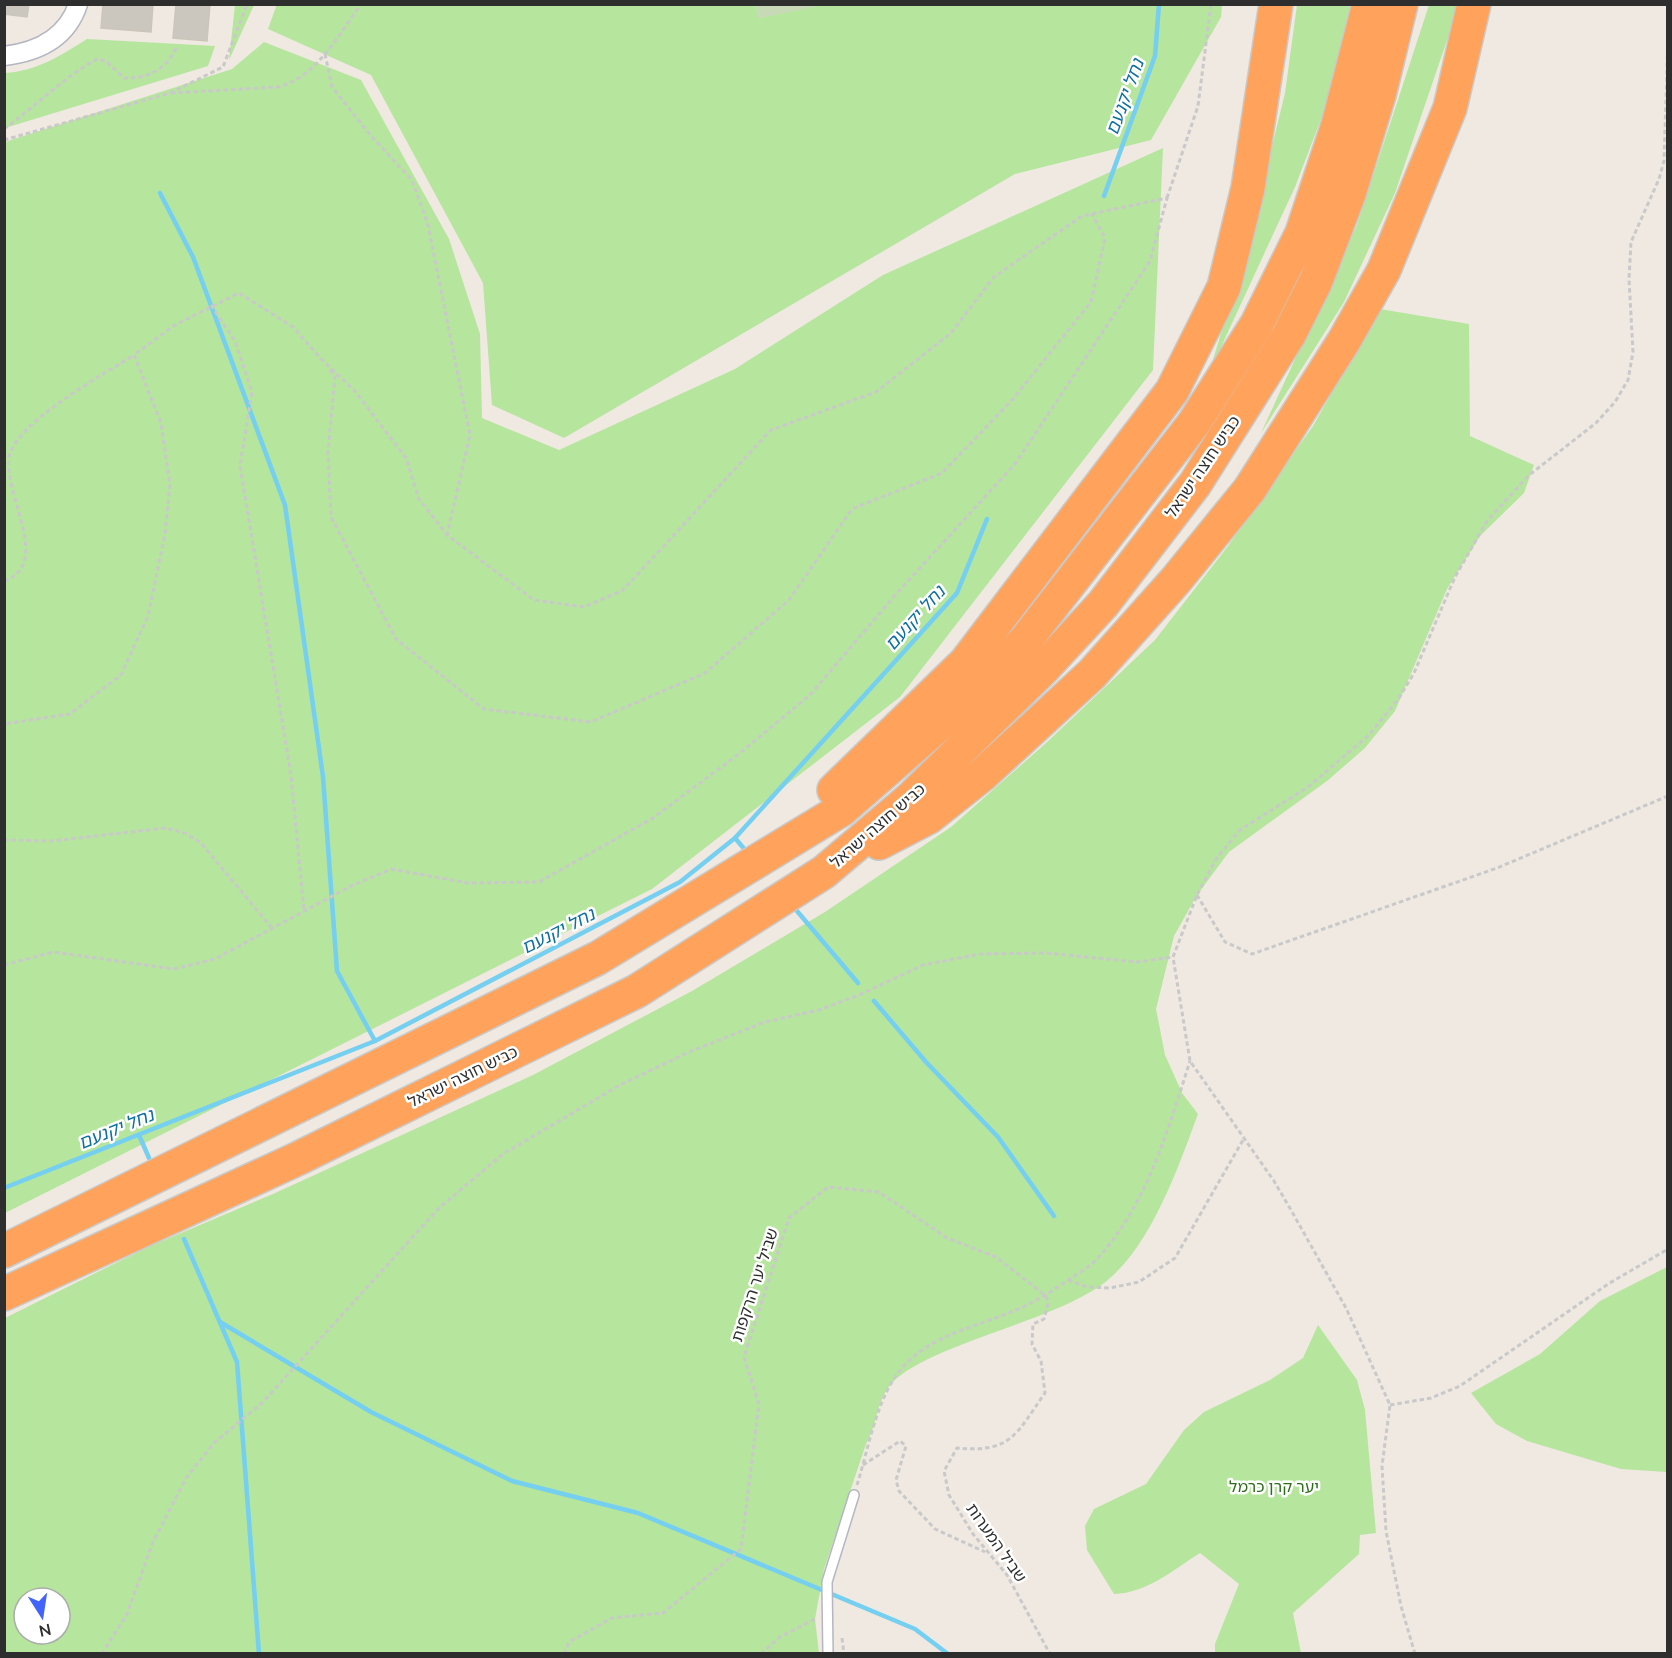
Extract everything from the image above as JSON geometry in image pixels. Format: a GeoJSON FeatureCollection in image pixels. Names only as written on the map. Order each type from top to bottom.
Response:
{"type":"FeatureCollection","features":[{"type":"Feature","properties":{"kind":"highway"},"geometry":{"type":"LineString","coordinates":[[769,852],[966,662],[1172,391],[1224,287],[1248,188],[1276,4]]}},
{"type":"Feature","properties":{"kind":"highway","name":"כביש חוצה ישראל"},"geometry":{"type":"LineString","coordinates":[[4,1251],[598,958],[841,810],[951,714],[1016,650],[1194,423],[1257,324],[1302,233],[1338,125],[1368,4]]}},
{"type":"Feature","properties":{"kind":"highway","name":"כביש חוצה ישראל"},"geometry":{"type":"LineString","coordinates":[[4,1294],[297,1159],[637,991],[824,872],[910,799],[1042,670],[1103,604],[1195,484],[1289,335],[1316,281],[1349,194],[1379,95],[1401,4]]}},
{"type":"Feature","properties":{"kind":"highway"},"geometry":{"type":"LineString","coordinates":[[1450,108],[1474,4]]}},
{"type":"Feature","properties":{"kind":"highway"},"geometry":{"type":"LineString","coordinates":[[824,872],[930,817],[982,775],[1092,674],[1176,580],[1250,489],[1344,341],[1384,270],[1450,108],[1466,81],[1491,4]]}},
{"type":"Feature","properties":{"kind":"street"},"geometry":{"type":"LineString","coordinates":[[4,56],[31,51],[54,39],[67,28],[78,4]]}},
{"type":"Feature","properties":{"kind":"lane"},"geometry":{"type":"LineString","coordinates":[[828,1653],[827,1582],[854,1495]]}},
{"type":"Feature","properties":{"kind":"path"},"geometry":{"type":"LineString","coordinates":[[4,140],[170,93],[223,68],[248,4]]}},
{"type":"Feature","properties":{"kind":"path"},"geometry":{"type":"LineString","coordinates":[[170,93],[278,87],[299,79],[325,54],[361,4]]}},
{"type":"Feature","properties":{"kind":"path"},"geometry":{"type":"LineString","coordinates":[[4,965],[53,952],[174,969],[215,959],[271,927],[391,869],[468,883],[539,882],[653,818],[740,753],[810,695],[897,593],[1015,465],[1150,261],[1167,198],[1198,106],[1211,4]]}},
{"type":"Feature","properties":{"kind":"path"},"geometry":{"type":"LineString","coordinates":[[1415,1653],[1401,1605],[1386,1531],[1382,1466],[1390,1405],[1346,1308],[1312,1246],[1274,1181],[1243,1140],[1190,1061],[1173,957],[1197,895],[1216,859],[1240,830],[1308,787],[1369,735],[1399,698],[1414,673],[1455,577],[1487,521],[1528,476],[1596,423],[1616,402],[1628,380],[1634,352],[1629,279],[1632,242],[1659,179],[1664,161],[1668,38]]}},
{"type":"Feature","properties":{"kind":"path"},"geometry":{"type":"LineString","coordinates":[[4,129],[49,96],[56,87],[97,58],[106,61],[124,78],[138,79],[158,70],[176,48]]}},
{"type":"Feature","properties":{"kind":"path"},"geometry":{"type":"LineString","coordinates":[[325,54],[332,87],[371,136],[412,180],[428,225],[470,435],[447,535]]}},
{"type":"Feature","properties":{"kind":"path"},"geometry":{"type":"LineString","coordinates":[[323,362],[354,390],[406,458],[419,499],[447,535],[534,600],[584,607],[624,590],[771,430],[876,392],[951,333],[994,277],[1082,216],[1167,198]]}},
{"type":"Feature","properties":{"kind":"path"},"geometry":{"type":"LineString","coordinates":[[4,580],[16,577],[26,563],[25,537],[8,478],[9,454],[34,420],[134,355],[175,325],[239,293],[293,327],[335,376],[328,453],[331,517],[396,639],[484,709],[591,722],[705,673],[789,600],[852,509],[942,473],[1013,399],[1091,302],[1105,238],[1092,214]]}},
{"type":"Feature","properties":{"kind":"path"},"geometry":{"type":"LineString","coordinates":[[211,305],[235,341],[252,392],[240,466],[291,775],[304,911]]}},
{"type":"Feature","properties":{"kind":"path"},"geometry":{"type":"LineString","coordinates":[[4,724],[70,714],[121,675],[148,616],[165,534],[170,485],[161,423],[134,355]]}},
{"type":"Feature","properties":{"kind":"path"},"geometry":{"type":"LineString","coordinates":[[1197,895],[1225,942],[1252,954],[1497,868],[1668,796]]}},
{"type":"Feature","properties":{"kind":"path"},"geometry":{"type":"LineString","coordinates":[[4,840],[52,841],[165,828],[185,833],[201,843],[271,927]]}},
{"type":"Feature","properties":{"kind":"path"},"geometry":{"type":"LineString","coordinates":[[102,1653],[127,1614],[153,1542],[186,1478],[214,1443],[262,1403],[439,1208],[503,1154],[620,1084],[689,1052],[765,1022],[819,1010],[859,995],[923,965],[980,954],[1047,953],[1137,962],[1173,957]]}},
{"type":"Feature","properties":{"kind":"path"},"geometry":{"type":"LineString","coordinates":[[854,1495],[882,1404],[902,1368],[929,1346],[953,1332],[1024,1307],[1046,1296],[1097,1259],[1131,1211],[1161,1152],[1190,1061]]}},
{"type":"Feature","properties":{"kind":"path"},"geometry":{"type":"LineString","coordinates":[[1068,1280],[1087,1287],[1110,1288],[1140,1282],[1175,1257],[1243,1140]]}},
{"type":"Feature","properties":{"kind":"path","name":"שביל יער הרקפות"},"geometry":{"type":"LineString","coordinates":[[564,1653],[569,1642],[612,1618],[663,1613],[741,1549],[759,1404],[744,1357],[789,1218],[828,1187],[879,1192],[947,1238],[996,1257],[1046,1296]]}},
{"type":"Feature","properties":{"kind":"path"},"geometry":{"type":"LineString","coordinates":[[1390,1405],[1431,1398],[1460,1386],[1608,1284],[1668,1249]]}},
{"type":"Feature","properties":{"kind":"path","name":"שביל המערות"},"geometry":{"type":"LineString","coordinates":[[1046,1296],[1048,1304],[1044,1318],[1033,1324],[1032,1344],[1041,1361],[1045,1393],[1020,1430],[1004,1444],[978,1450],[957,1448],[944,1471],[949,1495],[986,1553],[1007,1575],[1050,1653]]}},
{"type":"Feature","properties":{"kind":"path"},"geometry":{"type":"LineString","coordinates":[[863,1465],[900,1441],[906,1446],[896,1480],[899,1491],[935,1529],[986,1553]]}},
{"type":"Feature","properties":{"kind":"path"},"geometry":{"type":"LineString","coordinates":[[761,1653],[780,1637],[828,1613]]}},
{"type":"Feature","properties":{"kind":"green space"},"geometry":{"type":"Polygon","coordinates":[[[277,4],[756,4],[759,18],[824,4],[1222,5],[1221,17],[1151,140],[1015,174],[564,438],[492,405],[483,283],[371,75],[268,29],[277,4]]]}},
{"type":"Feature","properties":{"kind":"green space"},"geometry":{"type":"Polygon","coordinates":[[[756,4],[824,5],[759,18],[756,4]]]}},
{"type":"Feature","properties":{"kind":"green space"},"geometry":{"type":"Polygon","coordinates":[[[235,5],[254,5],[229,60],[235,5]]]}},
{"type":"Feature","properties":{"kind":"green space"},"geometry":{"type":"Polygon","coordinates":[[[1297,5],[1355,5],[1336,80],[1295,187],[1209,373],[1249,241],[1285,93],[1297,5]]]}},
{"type":"Feature","properties":{"kind":"green space"},"geometry":{"type":"Polygon","coordinates":[[[1429,5],[1459,5],[1395,193],[1344,302],[1261,433],[1357,225],[1429,5]]]}},
{"type":"Feature","properties":{"kind":"green space"},"geometry":{"type":"Polygon","coordinates":[[[87,39],[215,46],[208,66],[5,128],[5,73],[38,66],[87,39]]]}},
{"type":"Feature","properties":{"kind":"green space"},"geometry":{"type":"Polygon","coordinates":[[[264,42],[361,80],[449,239],[480,334],[482,418],[559,450],[735,369],[883,275],[1163,148],[1153,370],[900,697],[652,889],[5,1213],[5,142],[232,69],[264,42]]]}},
{"type":"Feature","properties":{"kind":"green space"},"geometry":{"type":"Polygon","coordinates":[[[1380,309],[1469,324],[1470,436],[1534,465],[1524,493],[1480,536],[1447,589],[1395,711],[1365,748],[1327,781],[1229,852],[1197,895],[1174,936],[1156,1009],[1165,1055],[1182,1093],[1198,1114],[1158,1212],[1129,1258],[1111,1277],[1080,1298],[937,1355],[901,1375],[887,1389],[824,1569],[815,1619],[819,1653],[5,1654],[5,1318],[148,1247],[273,1194],[533,1075],[692,991],[825,912],[951,827],[1046,743],[1155,640],[1228,546],[1313,426],[1380,309]]]}},
{"type":"Feature","properties":{"kind":"green space"},"geometry":{"type":"Polygon","coordinates":[[[1667,1267],[1667,1472],[1621,1469],[1527,1441],[1496,1424],[1471,1393],[1540,1354],[1600,1301],[1667,1267]]]}},
{"type":"Feature","properties":{"kind":"green space","name":"יער קרן כרמל"},"geometry":{"type":"Polygon","coordinates":[[[1318,1325],[1357,1380],[1365,1410],[1376,1533],[1360,1535],[1359,1554],[1293,1613],[1301,1653],[1215,1653],[1215,1644],[1239,1584],[1200,1553],[1149,1585],[1138,1590],[1114,1594],[1087,1550],[1085,1526],[1094,1509],[1146,1484],[1184,1430],[1204,1412],[1270,1380],[1303,1358],[1318,1325]]]}},
{"type":"Feature","properties":{"kind":"building"},"geometry":{"type":"Polygon","coordinates":[[[4,4],[29,4],[27,17],[4,14],[4,4]]]}},
{"type":"Feature","properties":{"kind":"building"},"geometry":{"type":"Polygon","coordinates":[[[103,4],[153,4],[151,32],[101,28],[103,4]]]}},
{"type":"Feature","properties":{"kind":"building"},"geometry":{"type":"Polygon","coordinates":[[[176,4],[210,4],[207,41],[173,38],[176,4]]]}},
{"type":"Feature","properties":{"kind":"waterway","name":"נחל יקנעם"},"geometry":{"type":"LineString","coordinates":[[1104,196],[1155,56],[1159,4]]}},
{"type":"Feature","properties":{"kind":"waterway"},"geometry":{"type":"LineString","coordinates":[[160,193],[193,257],[285,505],[323,777],[337,971],[375,1041]]}},
{"type":"Feature","properties":{"kind":"waterway","name":"נחל יקנעם"},"geometry":{"type":"LineString","coordinates":[[4,1188],[375,1041],[680,882],[735,838],[957,593],[987,519]]}},
{"type":"Feature","properties":{"kind":"waterway"},"geometry":{"type":"LineString","coordinates":[[735,838],[746,851]]}},
{"type":"Feature","properties":{"kind":"waterway"},"geometry":{"type":"LineString","coordinates":[[797,911],[858,983]]}},
{"type":"Feature","properties":{"kind":"waterway"},"geometry":{"type":"LineString","coordinates":[[874,1001],[926,1062],[998,1137],[1054,1216]]}},
{"type":"Feature","properties":{"kind":"waterway"},"geometry":{"type":"LineString","coordinates":[[139,1135],[149,1158]]}},
{"type":"Feature","properties":{"kind":"waterway"},"geometry":{"type":"LineString","coordinates":[[184,1239],[237,1362],[259,1654]]}},
{"type":"Feature","properties":{"kind":"waterway"},"geometry":{"type":"LineString","coordinates":[[220,1322],[371,1412],[512,1481],[638,1513],[915,1629],[948,1654]]}}]}
